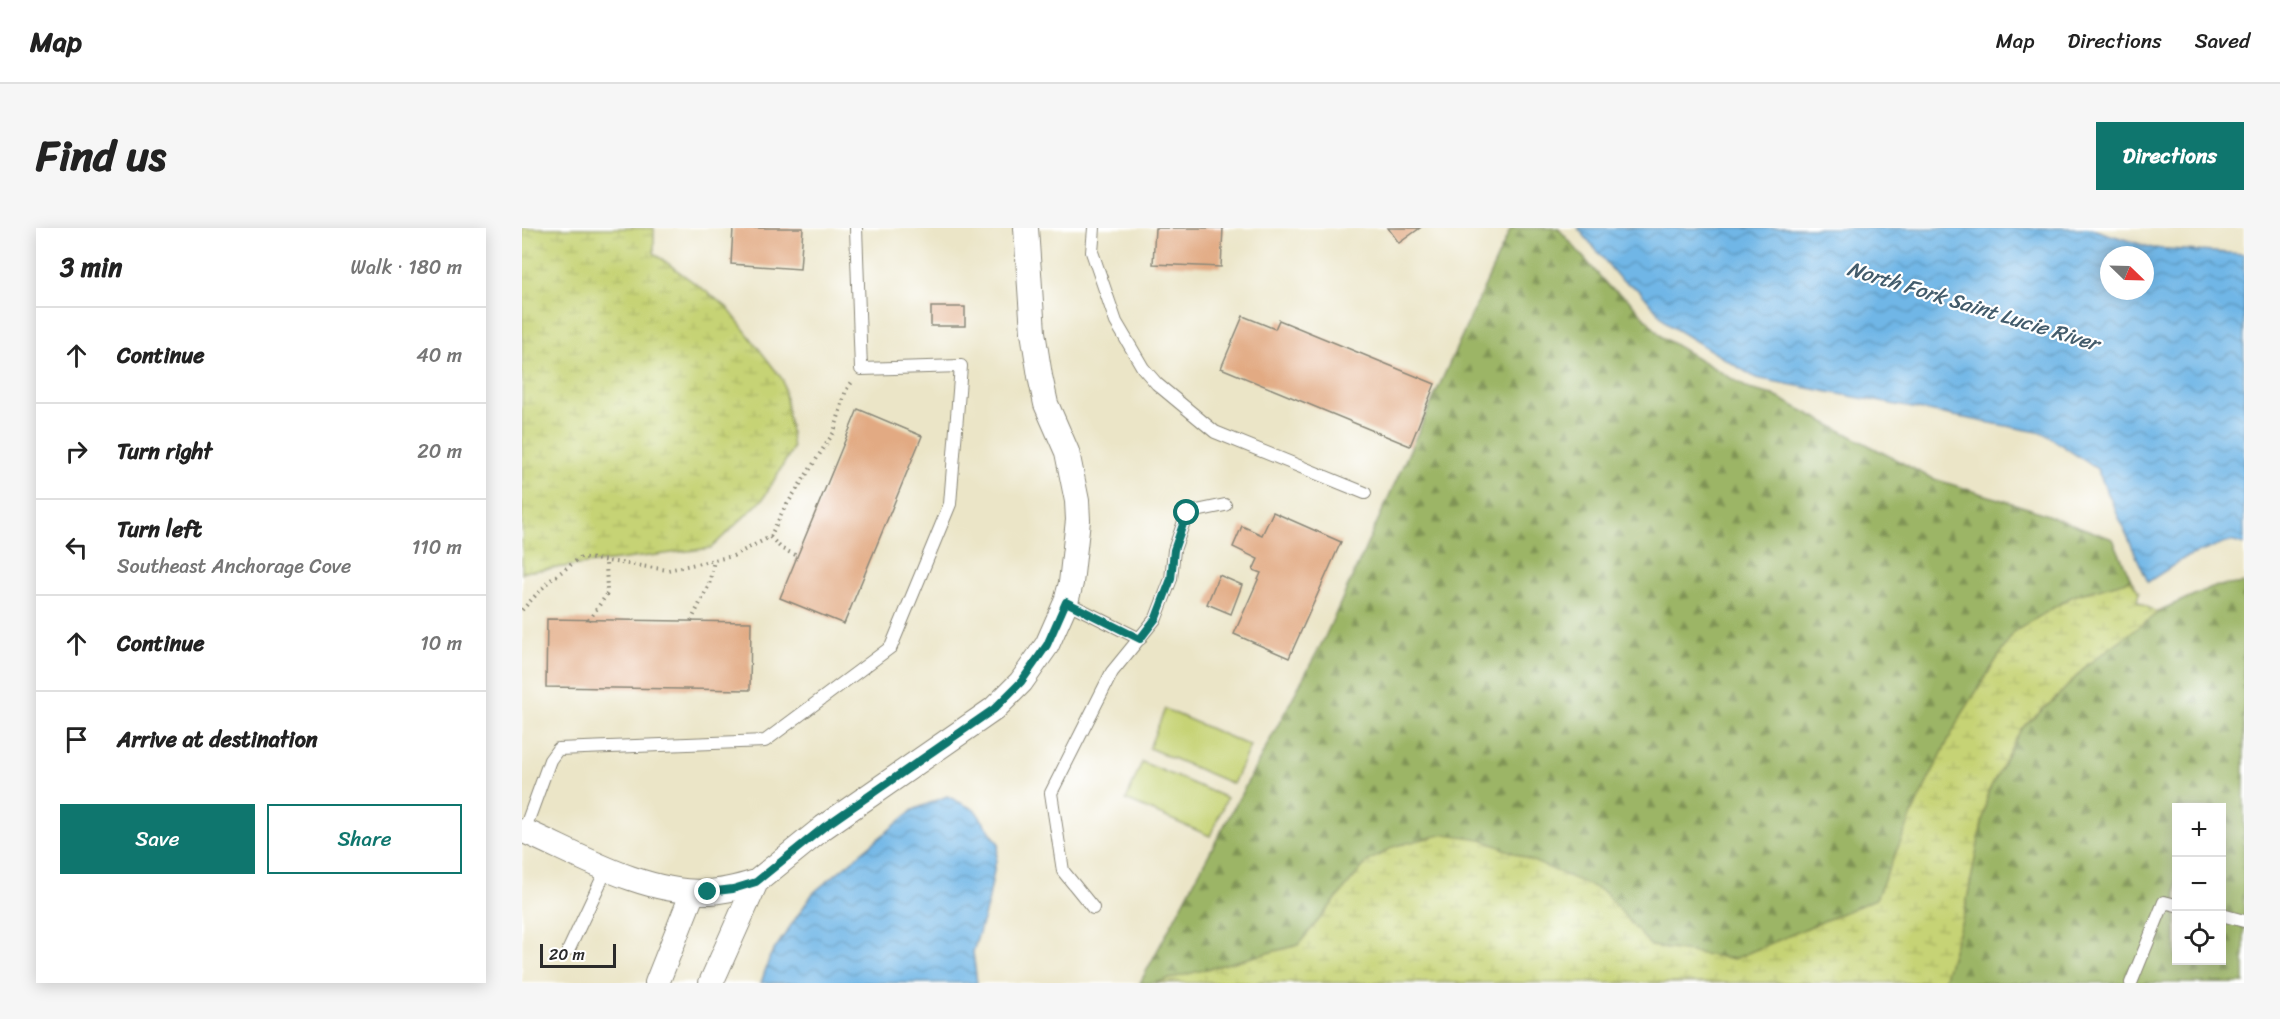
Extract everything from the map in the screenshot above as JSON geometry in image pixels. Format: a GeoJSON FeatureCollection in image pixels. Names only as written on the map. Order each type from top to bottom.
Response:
{"type":"FeatureCollection","features":[{"type":"Feature","properties":{"kind":"street"},"geometry":{"type":"LineString","coordinates":[[523,833],[627,877],[663,888],[693,892],[733,889],[756,882],[824,827],[994,709],[1021,682],[1047,645],[1066,602],[1071,583],[1078,520],[1077,501],[1067,452],[1060,431],[1046,404],[1040,376],[1033,332],[1026,228]]}},
{"type":"Feature","properties":{"kind":"street"},"geometry":{"type":"LineString","coordinates":[[711,983],[756,882]]}},
{"type":"Feature","properties":{"kind":"street"},"geometry":{"type":"LineString","coordinates":[[657,983],[693,892]]}},
{"type":"Feature","properties":{"kind":"lane"},"geometry":{"type":"LineString","coordinates":[[523,833],[550,760],[558,749],[765,741],[891,647],[951,504],[961,366],[861,369],[856,228]]}},
{"type":"Feature","properties":{"kind":"lane"},"geometry":{"type":"LineString","coordinates":[[1094,228],[1092,252],[1116,321],[1143,368],[1157,384],[1215,432],[1365,494]]}},
{"type":"Feature","properties":{"kind":"lane"},"geometry":{"type":"LineString","coordinates":[[1093,908],[1063,871],[1051,793],[1112,672],[1156,618],[1171,579],[1174,550],[1187,513],[1225,505]]}},
{"type":"Feature","properties":{"kind":"lane"},"geometry":{"type":"LineString","coordinates":[[1066,602],[1140,639]]}},
{"type":"Feature","properties":{"kind":"lane"},"geometry":{"type":"LineString","coordinates":[[569,949],[606,868]]}},
{"type":"Feature","properties":{"kind":"lane"},"geometry":{"type":"LineString","coordinates":[[2131,983],[2164,902],[2172,904]]}},
{"type":"Feature","properties":{"kind":"lane"},"geometry":{"type":"LineString","coordinates":[[2226,916],[2244,921]]}},
{"type":"Feature","properties":{"kind":"path"},"geometry":{"type":"LineString","coordinates":[[522,610],[548,582],[581,557],[668,570],[733,556],[770,537],[784,509],[834,432],[846,390],[861,369]]}},
{"type":"Feature","properties":{"kind":"path"},"geometry":{"type":"LineString","coordinates":[[770,537],[782,549],[798,556]]}},
{"type":"Feature","properties":{"kind":"path"},"geometry":{"type":"LineString","coordinates":[[589,620],[607,594],[606,560]]}},
{"type":"Feature","properties":{"kind":"path"},"geometry":{"type":"LineString","coordinates":[[691,621],[709,585],[714,561]]}},
{"type":"Feature","properties":{"kind":"green space"},"geometry":{"type":"Polygon","coordinates":[[[522,228],[654,228],[654,253],[727,307],[783,380],[793,448],[763,499],[711,548],[522,574],[522,228]]]}},
{"type":"Feature","properties":{"kind":"green space"},"geometry":{"type":"Polygon","coordinates":[[[1511,228],[1558,228],[1609,287],[1629,300],[1662,337],[1749,389],[1773,395],[1931,478],[2031,509],[2113,539],[2131,580],[2073,596],[2014,632],[1959,719],[1918,801],[1876,899],[1734,959],[1651,946],[1602,891],[1367,862],[1298,945],[1154,983],[1140,983],[1324,639],[1511,228]]]}},
{"type":"Feature","properties":{"kind":"green space"},"geometry":{"type":"Polygon","coordinates":[[[2131,580],[2139,592],[2137,601],[2156,612],[2163,609],[2088,664],[2058,696],[2021,729],[1988,792],[1965,910],[1943,983],[1154,983],[1298,945],[1367,862],[1395,846],[1445,834],[1481,839],[1603,891],[1651,946],[1734,959],[1876,899],[1918,801],[1959,719],[2014,632],[2073,596],[2131,580]]]}},
{"type":"Feature","properties":{"kind":"green space"},"geometry":{"type":"Polygon","coordinates":[[[2244,583],[2244,983],[1943,983],[1965,910],[1988,792],[2021,729],[2058,696],[2088,664],[2163,609],[2212,587],[2244,583]]]}},
{"type":"Feature","properties":{"kind":"green space"},"geometry":{"type":"Polygon","coordinates":[[[1165,709],[1250,746],[1233,784],[1149,748],[1165,709]]]}},
{"type":"Feature","properties":{"kind":"green space"},"geometry":{"type":"Polygon","coordinates":[[[1142,762],[1227,798],[1210,836],[1126,800],[1142,762]]]}},
{"type":"Feature","properties":{"kind":"water","name":"North Fork Saint Lucie River"},"geometry":{"type":"Polygon","coordinates":[[[1578,228],[2089,228],[2146,246],[2100,246],[2100,300],[2154,300],[2154,248],[2244,254],[2244,545],[2231,541],[2186,557],[2148,582],[2097,469],[2043,433],[1756,378],[1669,325],[1639,290],[1620,279],[1578,228]]]}},
{"type":"Feature","properties":{"kind":"water"},"geometry":{"type":"Polygon","coordinates":[[[947,796],[975,810],[999,844],[988,903],[973,952],[977,983],[761,983],[770,956],[813,893],[913,810],[947,796]]]}},
{"type":"Feature","properties":{"kind":"building"},"geometry":{"type":"Polygon","coordinates":[[[733,228],[803,228],[800,269],[731,264],[733,228]]]}},
{"type":"Feature","properties":{"kind":"building"},"geometry":{"type":"Polygon","coordinates":[[[1155,228],[1223,228],[1221,267],[1153,264],[1155,228]]]}},
{"type":"Feature","properties":{"kind":"building"},"geometry":{"type":"Polygon","coordinates":[[[1388,228],[1420,228],[1399,243],[1388,228]]]}},
{"type":"Feature","properties":{"kind":"building"},"geometry":{"type":"Polygon","coordinates":[[[931,307],[965,307],[965,326],[931,326],[931,307]]]}},
{"type":"Feature","properties":{"kind":"building"},"geometry":{"type":"Polygon","coordinates":[[[1243,316],[1275,329],[1279,320],[1435,384],[1410,446],[1221,368],[1243,316]]]}},
{"type":"Feature","properties":{"kind":"building"},"geometry":{"type":"Polygon","coordinates":[[[858,409],[922,436],[844,624],[780,598],[858,409]]]}},
{"type":"Feature","properties":{"kind":"building"},"geometry":{"type":"Polygon","coordinates":[[[1273,512],[1341,542],[1289,658],[1234,634],[1261,573],[1253,570],[1258,559],[1233,547],[1242,526],[1262,535],[1273,512]]]}},
{"type":"Feature","properties":{"kind":"building"},"geometry":{"type":"Polygon","coordinates":[[[1219,575],[1242,585],[1231,614],[1207,604],[1219,575]]]}},
{"type":"Feature","properties":{"kind":"building"},"geometry":{"type":"Polygon","coordinates":[[[547,619],[751,622],[750,690],[546,687],[547,619]]]}},
{"type":"Feature","properties":{"kind":"route"},"geometry":{"type":"LineString","coordinates":[[708,892],[733,889],[756,882],[824,827],[994,709],[1021,682],[1047,645],[1066,602],[1140,639],[1156,618],[1171,579],[1174,550],[1187,513]]}}]}
